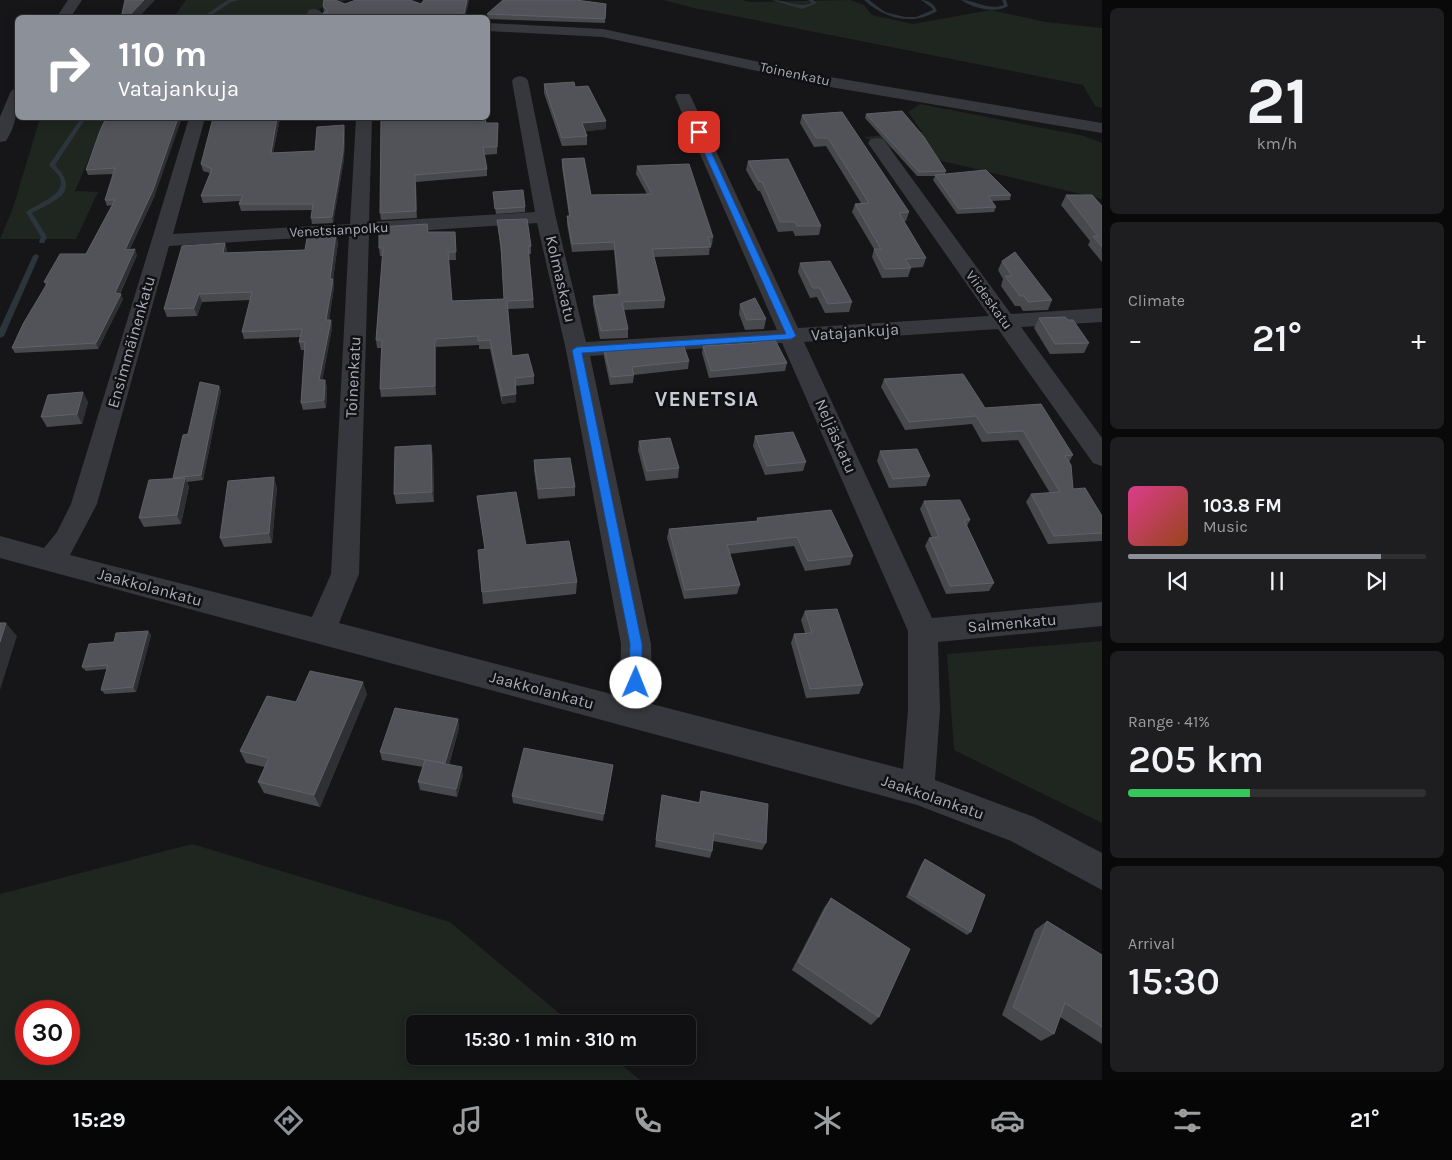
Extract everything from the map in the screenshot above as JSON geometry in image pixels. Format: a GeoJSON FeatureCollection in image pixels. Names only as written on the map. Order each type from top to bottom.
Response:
{"type":"FeatureCollection","features":[{"type":"Feature","properties":{"kind":"street"},"geometry":{"type":"LineString","coordinates":[[65,15],[74,0]]}},
{"type":"Feature","properties":{"kind":"street","name":"Toinenkatu"},"geometry":{"type":"LineString","coordinates":[[490,27],[603,33],[830,82],[1102,128]]}},
{"type":"Feature","properties":{"kind":"street","name":"Kolmaskatu"},"geometry":{"type":"LineString","coordinates":[[520,81],[546,218],[577,350],[636,644],[636,683],[624,711]]}},
{"type":"Feature","properties":{"kind":"street","name":"Neljäskatu"},"geometry":{"type":"LineString","coordinates":[[683,97],[922,631],[925,685],[922,756],[917,788]]}},
{"type":"Feature","properties":{"kind":"street"},"geometry":{"type":"LineString","coordinates":[[0,137],[15,100]]}},
{"type":"Feature","properties":{"kind":"street","name":"Ensimmäinenkatu"},"geometry":{"type":"LineString","coordinates":[[51,560],[67,538],[84,504],[196,120]]}},
{"type":"Feature","properties":{"kind":"street","name":"Toinenkatu"},"geometry":{"type":"LineString","coordinates":[[320,631],[333,606],[345,574],[364,120]]}},
{"type":"Feature","properties":{"kind":"street","name":"Viideskatu"},"geometry":{"type":"LineString","coordinates":[[877,142],[1102,457]]}},
{"type":"Feature","properties":{"kind":"street","name":"Venetsianpolku"},"geometry":{"type":"LineString","coordinates":[[161,241],[546,218]]}},
{"type":"Feature","properties":{"kind":"street","name":"Vatajankuja"},"geometry":{"type":"LineString","coordinates":[[577,350],[1102,315]]}},
{"type":"Feature","properties":{"kind":"street","name":"Jaakkolankatu"},"geometry":{"type":"LineString","coordinates":[[0,547],[218,606],[320,631],[917,788],[1022,829],[1102,872]]}},
{"type":"Feature","properties":{"kind":"street","name":"Salmenkatu"},"geometry":{"type":"LineString","coordinates":[[922,631],[1102,614]]}},
{"type":"Feature","properties":{"kind":"shaded area"},"geometry":{"type":"Polygon","coordinates":[[[186,0],[347,0],[310,12],[318,15],[175,15],[186,0]]]}},
{"type":"Feature","properties":{"kind":"shaded area"},"geometry":{"type":"Polygon","coordinates":[[[663,0],[742,0],[749,2],[850,0],[864,5],[872,15],[913,24],[991,10],[1046,22],[1102,28],[1102,108],[1095,106],[1083,85],[694,8],[663,0]]]}},
{"type":"Feature","properties":{"kind":"shaded area"},"geometry":{"type":"Polygon","coordinates":[[[920,104],[1084,136],[1102,143],[1102,199],[891,149],[863,137],[922,132],[908,112],[920,104]]]}},
{"type":"Feature","properties":{"kind":"shaded area"},"geometry":{"type":"Polygon","coordinates":[[[39,120],[105,120],[75,191],[98,192],[76,239],[0,239],[13,208],[39,120]]]}},
{"type":"Feature","properties":{"kind":"shaded area"},"geometry":{"type":"Polygon","coordinates":[[[1102,641],[1102,823],[954,750],[947,654],[1102,641]]]}},
{"type":"Feature","properties":{"kind":"shaded area"},"geometry":{"type":"Polygon","coordinates":[[[192,844],[450,922],[561,1015],[406,1015],[406,1065],[622,1065],[640,1080],[0,1080],[0,894],[192,844]]]}},
{"type":"Feature","properties":{"kind":"building"},"geometry":{"type":"Polygon","coordinates":[[[125,0],[144,0],[130,15],[122,15],[125,0]]]}},
{"type":"Feature","properties":{"kind":"building"},"geometry":{"type":"Polygon","coordinates":[[[324,0],[335,0],[345,4],[356,0],[410,0],[421,4],[424,0],[467,0],[464,15],[323,15],[323,13],[328,11],[323,6],[324,0]]]}},
{"type":"Feature","properties":{"kind":"building"},"geometry":{"type":"Polygon","coordinates":[[[503,0],[576,0],[606,4],[605,19],[487,14],[503,0]]]}},
{"type":"Feature","properties":{"kind":"building"},"geometry":{"type":"Polygon","coordinates":[[[574,82],[575,87],[588,86],[606,121],[582,123],[587,136],[562,138],[544,84],[574,82]]]}},
{"type":"Feature","properties":{"kind":"building"},"geometry":{"type":"Polygon","coordinates":[[[902,111],[924,137],[946,171],[919,172],[866,114],[902,111]]]}},
{"type":"Feature","properties":{"kind":"building"},"geometry":{"type":"Polygon","coordinates":[[[842,112],[909,212],[899,213],[926,258],[905,259],[911,268],[885,269],[874,249],[881,249],[855,204],[869,203],[828,138],[816,138],[802,115],[842,112]]]}},
{"type":"Feature","properties":{"kind":"building"},"geometry":{"type":"Polygon","coordinates":[[[105,120],[177,120],[153,190],[125,250],[135,249],[115,293],[121,294],[96,343],[12,348],[23,324],[48,282],[44,282],[60,254],[86,254],[115,200],[105,200],[115,168],[86,170],[105,120]]]}},
{"type":"Feature","properties":{"kind":"building"},"geometry":{"type":"Polygon","coordinates":[[[212,120],[277,120],[271,153],[315,151],[317,127],[344,125],[343,152],[332,217],[311,218],[313,204],[239,204],[243,195],[201,196],[212,169],[201,164],[212,120]]]}},
{"type":"Feature","properties":{"kind":"building"},"geometry":{"type":"Polygon","coordinates":[[[381,120],[485,120],[486,123],[498,123],[497,147],[483,147],[487,169],[415,175],[416,211],[380,213],[381,120]]]}},
{"type":"Feature","properties":{"kind":"building"},"geometry":{"type":"Polygon","coordinates":[[[584,158],[591,195],[652,194],[637,166],[689,164],[713,237],[708,237],[711,247],[652,249],[665,300],[622,302],[628,329],[601,331],[593,296],[620,294],[614,242],[572,244],[567,216],[570,216],[562,159],[584,158]]]}},
{"type":"Feature","properties":{"kind":"building"},"geometry":{"type":"Polygon","coordinates":[[[788,159],[821,226],[797,226],[795,222],[780,222],[762,182],[759,182],[748,161],[788,159]]]}},
{"type":"Feature","properties":{"kind":"building"},"geometry":{"type":"Polygon","coordinates":[[[986,170],[1011,195],[988,196],[996,207],[959,209],[935,175],[986,170]]]}},
{"type":"Feature","properties":{"kind":"building"},"geometry":{"type":"Polygon","coordinates":[[[523,190],[525,207],[495,209],[493,192],[523,190]]]}},
{"type":"Feature","properties":{"kind":"building"},"geometry":{"type":"Polygon","coordinates":[[[1066,195],[1092,195],[1102,206],[1102,247],[1093,236],[1098,236],[1066,195]]]}},
{"type":"Feature","properties":{"kind":"building"},"geometry":{"type":"Polygon","coordinates":[[[527,219],[531,246],[528,246],[533,300],[507,301],[512,356],[528,354],[534,376],[515,378],[516,394],[502,396],[490,340],[478,341],[478,336],[435,339],[435,386],[380,389],[382,340],[376,340],[383,248],[379,248],[379,227],[427,224],[428,232],[455,232],[456,252],[448,252],[452,301],[504,299],[501,245],[497,220],[527,219]]]}},
{"type":"Feature","properties":{"kind":"building"},"geometry":{"type":"Polygon","coordinates":[[[329,231],[329,234],[336,234],[330,279],[333,279],[326,320],[331,320],[319,380],[325,380],[324,400],[301,403],[305,342],[299,342],[302,329],[242,332],[252,292],[199,294],[194,308],[164,309],[182,246],[225,243],[223,253],[305,250],[308,232],[329,231]]]}},
{"type":"Feature","properties":{"kind":"building"},"geometry":{"type":"Polygon","coordinates":[[[1015,252],[1052,300],[1028,302],[1024,296],[1020,296],[1005,276],[1012,276],[1002,261],[1015,252]]]}},
{"type":"Feature","properties":{"kind":"building"},"geometry":{"type":"Polygon","coordinates":[[[830,261],[852,302],[828,304],[820,288],[813,288],[800,263],[830,261]]]}},
{"type":"Feature","properties":{"kind":"building"},"geometry":{"type":"Polygon","coordinates":[[[755,298],[766,319],[747,320],[740,304],[755,298]]]}},
{"type":"Feature","properties":{"kind":"building"},"geometry":{"type":"Polygon","coordinates":[[[1065,317],[1068,320],[1073,320],[1089,343],[1055,344],[1039,318],[1065,317]]]}},
{"type":"Feature","properties":{"kind":"building"},"geometry":{"type":"Polygon","coordinates":[[[774,338],[787,363],[711,371],[703,346],[755,343],[753,339],[774,338]]]}},
{"type":"Feature","properties":{"kind":"building"},"geometry":{"type":"Polygon","coordinates":[[[683,344],[689,361],[632,367],[634,375],[611,377],[604,349],[683,344]]]}},
{"type":"Feature","properties":{"kind":"building"},"geometry":{"type":"Polygon","coordinates":[[[963,374],[985,408],[1041,404],[1073,455],[1065,456],[1071,465],[1073,489],[1085,488],[1102,516],[1102,533],[1054,536],[1031,494],[1060,492],[1023,431],[987,433],[976,416],[909,422],[884,379],[963,374]]]}},
{"type":"Feature","properties":{"kind":"building"},"geometry":{"type":"Polygon","coordinates":[[[200,382],[219,386],[201,475],[173,478],[183,435],[188,434],[200,382]]]}},
{"type":"Feature","properties":{"kind":"building"},"geometry":{"type":"Polygon","coordinates":[[[83,392],[77,414],[41,417],[48,395],[83,392]]]}},
{"type":"Feature","properties":{"kind":"building"},"geometry":{"type":"Polygon","coordinates":[[[793,432],[806,462],[767,466],[755,436],[793,432]]]}},
{"type":"Feature","properties":{"kind":"building"},"geometry":{"type":"Polygon","coordinates":[[[670,438],[679,468],[647,471],[639,441],[670,438]]]}},
{"type":"Feature","properties":{"kind":"building"},"geometry":{"type":"Polygon","coordinates":[[[431,445],[432,492],[394,494],[395,447],[431,445]]]}},
{"type":"Feature","properties":{"kind":"building"},"geometry":{"type":"Polygon","coordinates":[[[917,449],[930,476],[893,479],[880,451],[917,449]]]}},
{"type":"Feature","properties":{"kind":"building"},"geometry":{"type":"Polygon","coordinates":[[[570,458],[575,487],[538,489],[534,460],[570,458]]]}},
{"type":"Feature","properties":{"kind":"building"},"geometry":{"type":"Polygon","coordinates":[[[274,477],[269,533],[220,538],[228,481],[274,477]]]}},
{"type":"Feature","properties":{"kind":"building"},"geometry":{"type":"Polygon","coordinates":[[[185,478],[177,515],[139,518],[149,480],[185,478]]]}},
{"type":"Feature","properties":{"kind":"building"},"geometry":{"type":"Polygon","coordinates":[[[516,492],[526,545],[569,541],[577,582],[482,592],[478,550],[485,549],[477,496],[516,492]]]}},
{"type":"Feature","properties":{"kind":"building"},"geometry":{"type":"Polygon","coordinates":[[[960,500],[970,520],[964,520],[994,583],[950,586],[929,538],[939,537],[924,501],[960,500]]]}},
{"type":"Feature","properties":{"kind":"building"},"geometry":{"type":"Polygon","coordinates":[[[831,510],[853,556],[808,561],[797,537],[727,545],[740,585],[685,590],[669,529],[758,521],[757,518],[831,510]]]}},
{"type":"Feature","properties":{"kind":"building"},"geometry":{"type":"Polygon","coordinates":[[[837,609],[863,685],[810,689],[794,634],[812,633],[805,611],[837,609]]]}},
{"type":"Feature","properties":{"kind":"building"},"geometry":{"type":"Polygon","coordinates":[[[0,623],[6,623],[0,642],[0,623]]]}},
{"type":"Feature","properties":{"kind":"building"},"geometry":{"type":"Polygon","coordinates":[[[148,631],[133,687],[101,690],[108,665],[82,667],[89,644],[114,642],[116,633],[148,631]]]}},
{"type":"Feature","properties":{"kind":"building"},"geometry":{"type":"Polygon","coordinates":[[[310,671],[363,682],[314,795],[258,782],[269,758],[240,751],[267,696],[296,702],[310,671]]]}},
{"type":"Feature","properties":{"kind":"building"},"geometry":{"type":"Polygon","coordinates":[[[395,708],[458,719],[445,763],[380,752],[395,708]]]}},
{"type":"Feature","properties":{"kind":"building"},"geometry":{"type":"Polygon","coordinates":[[[524,748],[613,765],[604,814],[512,796],[524,748]]]}},
{"type":"Feature","properties":{"kind":"building"},"geometry":{"type":"Polygon","coordinates":[[[425,760],[462,767],[456,789],[418,782],[425,760]]]}},
{"type":"Feature","properties":{"kind":"building"},"geometry":{"type":"Polygon","coordinates":[[[701,791],[768,804],[766,843],[714,833],[712,851],[656,840],[662,795],[700,803],[701,791]]]}},
{"type":"Feature","properties":{"kind":"building"},"geometry":{"type":"Polygon","coordinates":[[[925,859],[985,895],[971,932],[909,894],[925,859]]]}},
{"type":"Feature","properties":{"kind":"building"},"geometry":{"type":"Polygon","coordinates":[[[831,898],[910,949],[879,1017],[798,962],[831,898]]]}},
{"type":"Feature","properties":{"kind":"building"},"geometry":{"type":"Polygon","coordinates":[[[1047,921],[1102,955],[1102,1027],[1065,1003],[1054,1034],[1013,1007],[1047,921]]]}},
{"type":"Feature","properties":{"kind":"waterway"},"geometry":{"type":"LineString","coordinates":[[208,15],[230,1],[238,0]]}},
{"type":"Feature","properties":{"kind":"waterway"},"geometry":{"type":"LineString","coordinates":[[774,0],[802,8],[815,3],[810,0]]}},
{"type":"Feature","properties":{"kind":"waterway"},"geometry":{"type":"LineString","coordinates":[[866,0],[883,13],[905,18],[917,18],[935,11],[933,6],[923,0]]}},
{"type":"Feature","properties":{"kind":"waterway"},"geometry":{"type":"LineString","coordinates":[[963,0],[979,6],[996,9],[1006,6],[1004,0]]}},
{"type":"Feature","properties":{"kind":"waterway"},"geometry":{"type":"LineString","coordinates":[[42,242],[44,237],[29,212],[53,199],[63,188],[64,182],[52,165],[82,120]]}},
{"type":"Feature","properties":{"kind":"waterway"},"geometry":{"type":"LineString","coordinates":[[0,336],[36,256]]}},
{"type":"Feature","properties":{"kind":"district","name":"VENETSIA"},"geometry":{"type":"Point","coordinates":[707,399]}},
{"type":"Feature","properties":{"kind":"route"},"geometry":{"type":"LineString","coordinates":[[636,683],[636,644],[577,350],[791,336],[699,132]]}}]}
